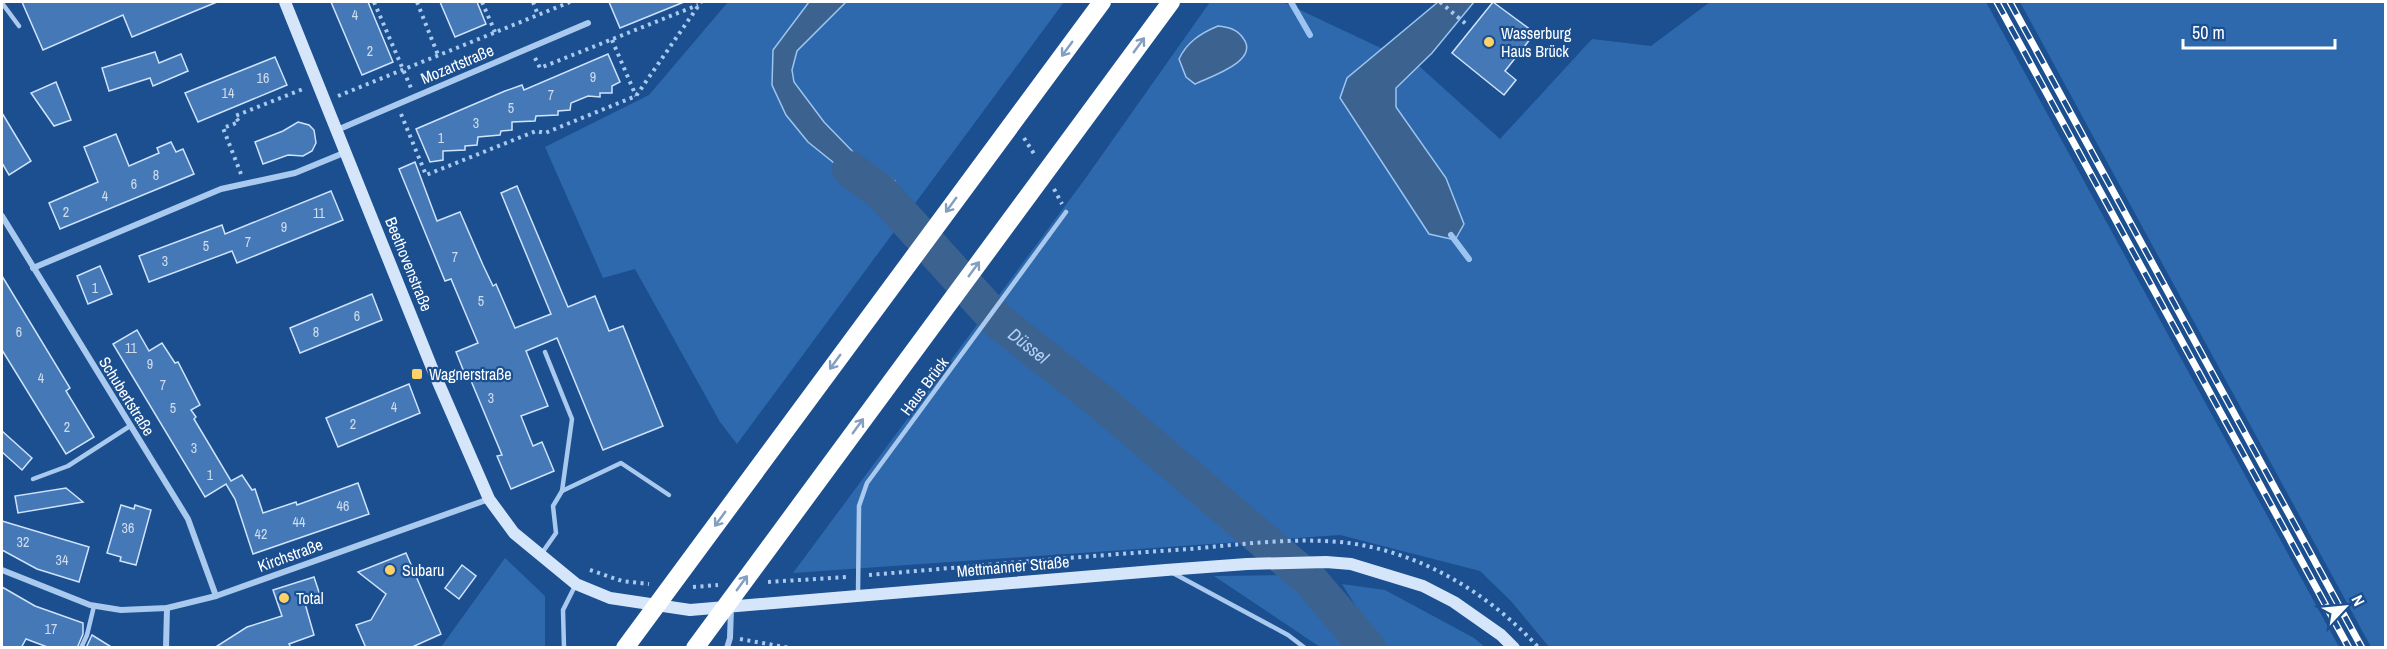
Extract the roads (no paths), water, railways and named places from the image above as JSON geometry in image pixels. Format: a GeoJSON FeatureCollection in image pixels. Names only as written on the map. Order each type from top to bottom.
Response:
{"type":"FeatureCollection","features":[{"type":"Feature","properties":{"kind":"highway"},"geometry":{"type":"LineString","coordinates":[[625,648],[1102,2]]}},
{"type":"Feature","properties":{"kind":"highway"},"geometry":{"type":"LineString","coordinates":[[695,648],[1171,2]]}},
{"type":"Feature","properties":{"kind":"main road","name":"Beethovenstraße"},"geometry":{"type":"LineString","coordinates":[[285,2],[432,368],[489,498],[514,533]]}},
{"type":"Feature","properties":{"kind":"main road","name":"Mettmanner Straße"},"geometry":{"type":"LineString","coordinates":[[514,533],[540,557],[576,584],[609,598],[690,610],[1247,564],[1326,562],[1351,564],[1423,586],[1454,602],[1501,634],[1514,648]]}},
{"type":"Feature","properties":{"kind":"street","name":"Mozartstraße"},"geometry":{"type":"LineString","coordinates":[[337,130],[588,23]]}},
{"type":"Feature","properties":{"kind":"street"},"geometry":{"type":"LineString","coordinates":[[33,268],[221,189],[296,173],[346,152]]}},
{"type":"Feature","properties":{"kind":"street","name":"Schubertstraße"},"geometry":{"type":"LineString","coordinates":[[2,216],[188,519],[216,596]]}},
{"type":"Feature","properties":{"kind":"street","name":"Kirchstraße"},"geometry":{"type":"LineString","coordinates":[[2,570],[94,606],[121,610],[167,608],[216,596],[489,498]]}},
{"type":"Feature","properties":{"kind":"street"},"geometry":{"type":"LineString","coordinates":[[166,648],[167,608]]}},
{"type":"Feature","properties":{"kind":"street"},"geometry":{"type":"LineString","coordinates":[[727,648],[730,638],[731,608]]}},
{"type":"Feature","properties":{"kind":"lane"},"geometry":{"type":"LineString","coordinates":[[2,3],[19,26]]}},
{"type":"Feature","properties":{"kind":"lane","name":"Haus Brück"},"geometry":{"type":"LineString","coordinates":[[858,595],[859,506],[867,483],[1066,212]]}},
{"type":"Feature","properties":{"kind":"lane"},"geometry":{"type":"LineString","coordinates":[[540,557],[556,533],[554,507],[562,491],[572,419],[545,352]]}},
{"type":"Feature","properties":{"kind":"lane"},"geometry":{"type":"LineString","coordinates":[[33,479],[68,466],[130,426]]}},
{"type":"Feature","properties":{"kind":"lane"},"geometry":{"type":"LineString","coordinates":[[562,491],[621,463],[669,495]]}},
{"type":"Feature","properties":{"kind":"lane"},"geometry":{"type":"LineString","coordinates":[[1166,570],[1288,635],[1305,648]]}},
{"type":"Feature","properties":{"kind":"lane"},"geometry":{"type":"LineString","coordinates":[[564,648],[563,610],[576,584]]}},
{"type":"Feature","properties":{"kind":"lane"},"geometry":{"type":"LineString","coordinates":[[81,648],[87,635],[94,606]]}},
{"type":"Feature","properties":{"kind":"waterway"},"geometry":{"type":"LineString","coordinates":[[1291,2],[1310,35]]}},
{"type":"Feature","properties":{"kind":"waterway","name":"Düssel"},"geometry":{"type":"LineString","coordinates":[[850,169],[882,193],[998,321],[1100,401],[1310,580],[1368,648]]}},
{"type":"Feature","properties":{"kind":"waterway"},"geometry":{"type":"LineString","coordinates":[[1451,235],[1469,259]]}},
{"type":"Feature","properties":{"kind":"railway"},"geometry":{"type":"LineString","coordinates":[[1997,2],[2349,648]]}},
{"type":"Feature","properties":{"kind":"railway"},"geometry":{"type":"LineString","coordinates":[[2010,2],[2362,648]]}},
{"type":"Feature","properties":{"kind":"place","name":"Wasserburg Haus Brück"},"geometry":{"type":"Point","coordinates":[1489,42]}},
{"type":"Feature","properties":{"kind":"place","name":"Wagnerstraße"},"geometry":{"type":"Point","coordinates":[417,374]}},
{"type":"Feature","properties":{"kind":"place","name":"Subaru"},"geometry":{"type":"Point","coordinates":[390,570]}},
{"type":"Feature","properties":{"kind":"place","name":"Total"},"geometry":{"type":"Point","coordinates":[284,598]}}]}
